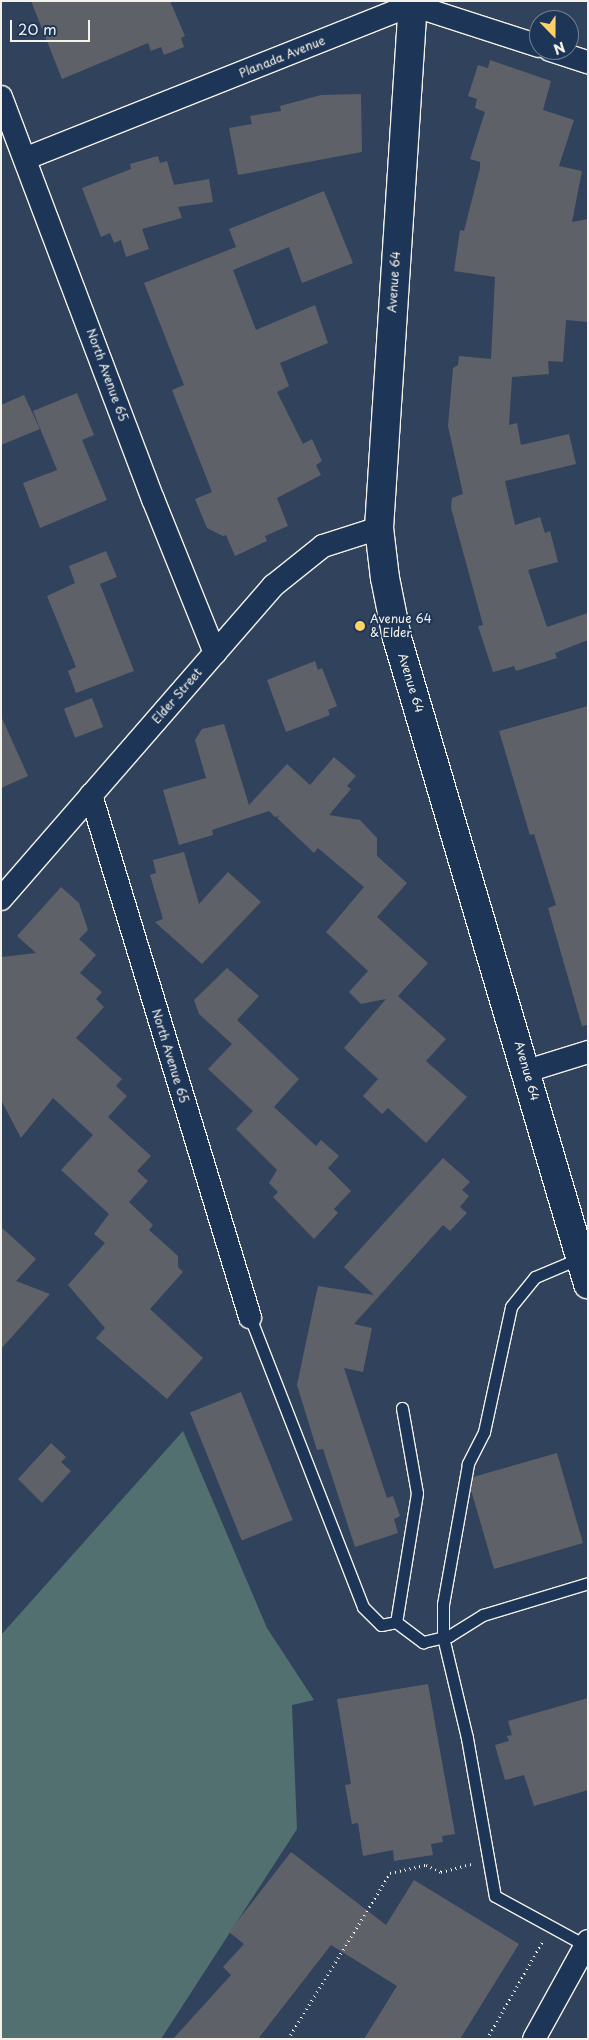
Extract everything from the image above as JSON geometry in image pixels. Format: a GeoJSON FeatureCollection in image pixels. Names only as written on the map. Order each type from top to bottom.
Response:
{"type":"FeatureCollection","features":[{"type":"Feature","properties":{"kind":"street"},"geometry":{"type":"LineString","coordinates":[[412,3],[529,43]]}},
{"type":"Feature","properties":{"kind":"street","name":"Planada Avenue"},"geometry":{"type":"LineString","coordinates":[[27,158],[412,3]]}},
{"type":"Feature","properties":{"kind":"street","name":"Avenue 64"},"geometry":{"type":"LineString","coordinates":[[412,3],[379,528],[397,638],[527,1072],[588,1284]]}},
{"type":"Feature","properties":{"kind":"street","name":"North Avenue 65"},"geometry":{"type":"LineString","coordinates":[[1,96],[27,158],[153,499],[215,653]]}},
{"type":"Feature","properties":{"kind":"street","name":"Elder Street"},"geometry":{"type":"LineString","coordinates":[[1,899],[273,586],[323,546],[379,528]]}},
{"type":"Feature","properties":{"kind":"street","name":"North Avenue 65"},"geometry":{"type":"LineString","coordinates":[[92,795],[250,1317]]}},
{"type":"Feature","properties":{"kind":"street"},"geometry":{"type":"LineString","coordinates":[[527,1072],[588,1052]]}},
{"type":"Feature","properties":{"kind":"street"},"geometry":{"type":"LineString","coordinates":[[534,2039],[587,1943]]}},
{"type":"Feature","properties":{"kind":"lane"},"geometry":{"type":"LineString","coordinates":[[580,1258],[535,1277],[511,1307],[484,1432],[468,1464],[443,1604],[443,1637],[467,1738],[487,1860],[495,1896],[551,1927],[587,1943]]}},
{"type":"Feature","properties":{"kind":"lane"},"geometry":{"type":"LineString","coordinates":[[250,1317],[363,1607],[381,1625],[396,1622],[423,1642],[443,1637],[483,1615],[588,1583]]}},
{"type":"Feature","properties":{"kind":"lane"},"geometry":{"type":"LineString","coordinates":[[396,1622],[417,1493],[402,1408]]}},
{"type":"Feature","properties":{"kind":"path"},"geometry":{"type":"LineString","coordinates":[[288,2039],[390,1873],[426,1865],[441,1872],[487,1860]]}},
{"type":"Feature","properties":{"kind":"path"},"geometry":{"type":"LineString","coordinates":[[486,2039],[551,1927]]}},
{"type":"Feature","properties":{"kind":"green space"},"geometry":{"type":"Polygon","coordinates":[[[175,1412],[267,1628],[314,1700],[292,1705],[297,1829],[161,2039],[1,2039],[1,1635],[183,1431],[175,1412]]]}},
{"type":"Feature","properties":{"kind":"building"},"geometry":{"type":"Polygon","coordinates":[[[31,1],[170,1],[185,36],[181,38],[184,47],[164,55],[161,47],[151,51],[148,43],[62,79],[31,1]]]}},
{"type":"Feature","properties":{"kind":"building"},"geometry":{"type":"Polygon","coordinates":[[[490,60],[551,81],[543,110],[574,120],[559,166],[582,171],[572,222],[588,219],[588,322],[566,320],[563,362],[548,361],[549,374],[512,377],[509,425],[517,423],[521,445],[569,434],[576,464],[505,481],[515,525],[540,517],[545,533],[550,531],[558,562],[528,570],[547,627],[588,613],[588,640],[555,653],[557,658],[516,671],[514,666],[493,672],[478,626],[483,625],[451,508],[452,498],[463,494],[448,426],[453,368],[458,365],[459,356],[491,359],[495,277],[454,271],[460,230],[464,231],[480,168],[480,162],[470,159],[485,112],[475,108],[477,99],[468,96],[478,65],[488,68],[490,60]]]}},
{"type":"Feature","properties":{"kind":"building"},"geometry":{"type":"Polygon","coordinates":[[[361,94],[362,152],[238,175],[229,128],[252,124],[250,116],[281,111],[280,106],[321,95],[361,94]]]}},
{"type":"Feature","properties":{"kind":"building"},"geometry":{"type":"Polygon","coordinates":[[[158,156],[160,163],[167,161],[174,185],[209,179],[213,202],[178,207],[182,218],[142,229],[149,249],[126,257],[121,240],[114,243],[110,233],[101,237],[82,188],[131,169],[130,164],[158,156]]]}},
{"type":"Feature","properties":{"kind":"building"},"geometry":{"type":"Polygon","coordinates":[[[324,191],[353,263],[302,283],[289,247],[233,270],[256,330],[315,305],[328,343],[280,363],[289,386],[277,392],[303,444],[312,439],[322,461],[316,465],[321,475],[277,498],[288,526],[265,536],[267,541],[235,556],[226,535],[223,536],[207,528],[195,499],[212,492],[172,390],[184,385],[144,283],[236,247],[229,229],[324,191]]]}},
{"type":"Feature","properties":{"kind":"building"},"geometry":{"type":"Polygon","coordinates":[[[77,393],[94,435],[82,440],[107,500],[40,528],[23,483],[57,470],[33,411],[77,393]]]}},
{"type":"Feature","properties":{"kind":"building"},"geometry":{"type":"Polygon","coordinates":[[[24,395],[40,429],[1,445],[1,405],[24,395]]]}},
{"type":"Feature","properties":{"kind":"building"},"geometry":{"type":"Polygon","coordinates":[[[106,551],[117,577],[100,584],[134,671],[76,693],[68,671],[76,667],[47,596],[75,583],[69,566],[106,551]]]}},
{"type":"Feature","properties":{"kind":"building"},"geometry":{"type":"Polygon","coordinates":[[[315,661],[318,670],[322,668],[337,706],[328,710],[330,715],[286,732],[267,680],[315,661]]]}},
{"type":"Feature","properties":{"kind":"building"},"geometry":{"type":"Polygon","coordinates":[[[92,698],[103,727],[75,738],[64,709],[92,698]]]}},
{"type":"Feature","properties":{"kind":"building"},"geometry":{"type":"Polygon","coordinates":[[[588,706],[588,1025],[582,1026],[548,908],[556,905],[534,834],[530,835],[499,731],[588,706]]]}},
{"type":"Feature","properties":{"kind":"building"},"geometry":{"type":"Polygon","coordinates":[[[1,716],[28,776],[1,788],[1,716]]]}},
{"type":"Feature","properties":{"kind":"building"},"geometry":{"type":"Polygon","coordinates":[[[224,724],[249,805],[287,764],[310,785],[334,757],[356,776],[347,786],[351,789],[329,815],[360,820],[377,838],[377,856],[407,883],[377,917],[428,963],[398,996],[446,1039],[426,1061],[467,1097],[426,1143],[388,1108],[382,1114],[363,1096],[378,1079],[344,1048],[386,999],[361,1004],[349,992],[368,971],[326,932],[364,887],[318,848],[314,853],[277,818],[279,816],[275,817],[269,811],[212,830],[213,835],[179,845],[163,790],[206,778],[195,740],[202,729],[224,724]]]}},
{"type":"Feature","properties":{"kind":"building"},"geometry":{"type":"Polygon","coordinates":[[[184,852],[199,904],[228,872],[261,902],[202,964],[155,922],[163,919],[150,875],[156,873],[153,860],[184,852]]]}},
{"type":"Feature","properties":{"kind":"building"},"geometry":{"type":"Polygon","coordinates":[[[61,887],[79,903],[88,930],[79,939],[96,955],[80,973],[102,992],[96,999],[104,1007],[76,1038],[122,1079],[116,1086],[127,1096],[108,1117],[151,1156],[137,1171],[148,1181],[129,1202],[153,1225],[149,1230],[178,1256],[178,1267],[183,1272],[150,1309],[203,1358],[167,1399],[96,1338],[105,1328],[68,1285],[105,1243],[94,1234],[109,1214],[61,1170],[93,1135],[53,1098],[21,1138],[1,1100],[1,957],[36,953],[17,936],[61,887]]]}},
{"type":"Feature","properties":{"kind":"building"},"geometry":{"type":"Polygon","coordinates":[[[227,968],[259,996],[237,1020],[299,1079],[274,1107],[316,1146],[321,1140],[339,1156],[328,1168],[351,1191],[334,1209],[338,1213],[314,1239],[273,1197],[278,1192],[269,1183],[277,1170],[236,1129],[253,1111],[208,1069],[232,1044],[199,1014],[194,1000],[227,968]]]}},
{"type":"Feature","properties":{"kind":"building"},"geometry":{"type":"Polygon","coordinates":[[[443,1158],[470,1182],[462,1190],[469,1196],[460,1207],[467,1213],[450,1231],[443,1225],[354,1324],[372,1328],[363,1372],[344,1368],[387,1498],[393,1496],[400,1516],[394,1519],[398,1533],[355,1547],[323,1449],[317,1450],[297,1385],[318,1286],[374,1295],[344,1267],[443,1158]]]}},
{"type":"Feature","properties":{"kind":"building"},"geometry":{"type":"Polygon","coordinates":[[[1,1227],[36,1259],[16,1281],[50,1294],[1,1349],[1,1227]]]}},
{"type":"Feature","properties":{"kind":"building"},"geometry":{"type":"Polygon","coordinates":[[[241,1392],[293,1520],[242,1541],[190,1413],[241,1392]]]}},
{"type":"Feature","properties":{"kind":"building"},"geometry":{"type":"Polygon","coordinates":[[[51,1443],[66,1457],[61,1462],[71,1471],[42,1503],[18,1479],[51,1443]]]}},
{"type":"Feature","properties":{"kind":"building"},"geometry":{"type":"Polygon","coordinates":[[[557,1453],[583,1543],[494,1569],[471,1490],[473,1477],[557,1453]]]}},
{"type":"Feature","properties":{"kind":"building"},"geometry":{"type":"Polygon","coordinates":[[[428,1684],[455,1834],[442,1836],[443,1842],[431,1844],[433,1855],[394,1861],[393,1850],[363,1856],[358,1823],[352,1824],[345,1785],[351,1784],[337,1699],[428,1684]]]}},
{"type":"Feature","properties":{"kind":"building"},"geometry":{"type":"Polygon","coordinates":[[[588,1698],[588,1790],[534,1806],[524,1775],[505,1780],[495,1745],[509,1741],[507,1736],[512,1735],[508,1721],[588,1698]]]}},
{"type":"Feature","properties":{"kind":"building"},"geometry":{"type":"Polygon","coordinates":[[[291,1852],[386,1925],[414,1880],[519,1944],[460,2039],[364,2039],[397,1986],[331,1945],[258,2039],[173,2039],[231,1975],[223,1967],[244,1944],[229,1932],[291,1852]]]}},
{"type":"Feature","properties":{"kind":"place","name":"Avenue 64 & Elder"},"geometry":{"type":"Point","coordinates":[360,626]}}]}
